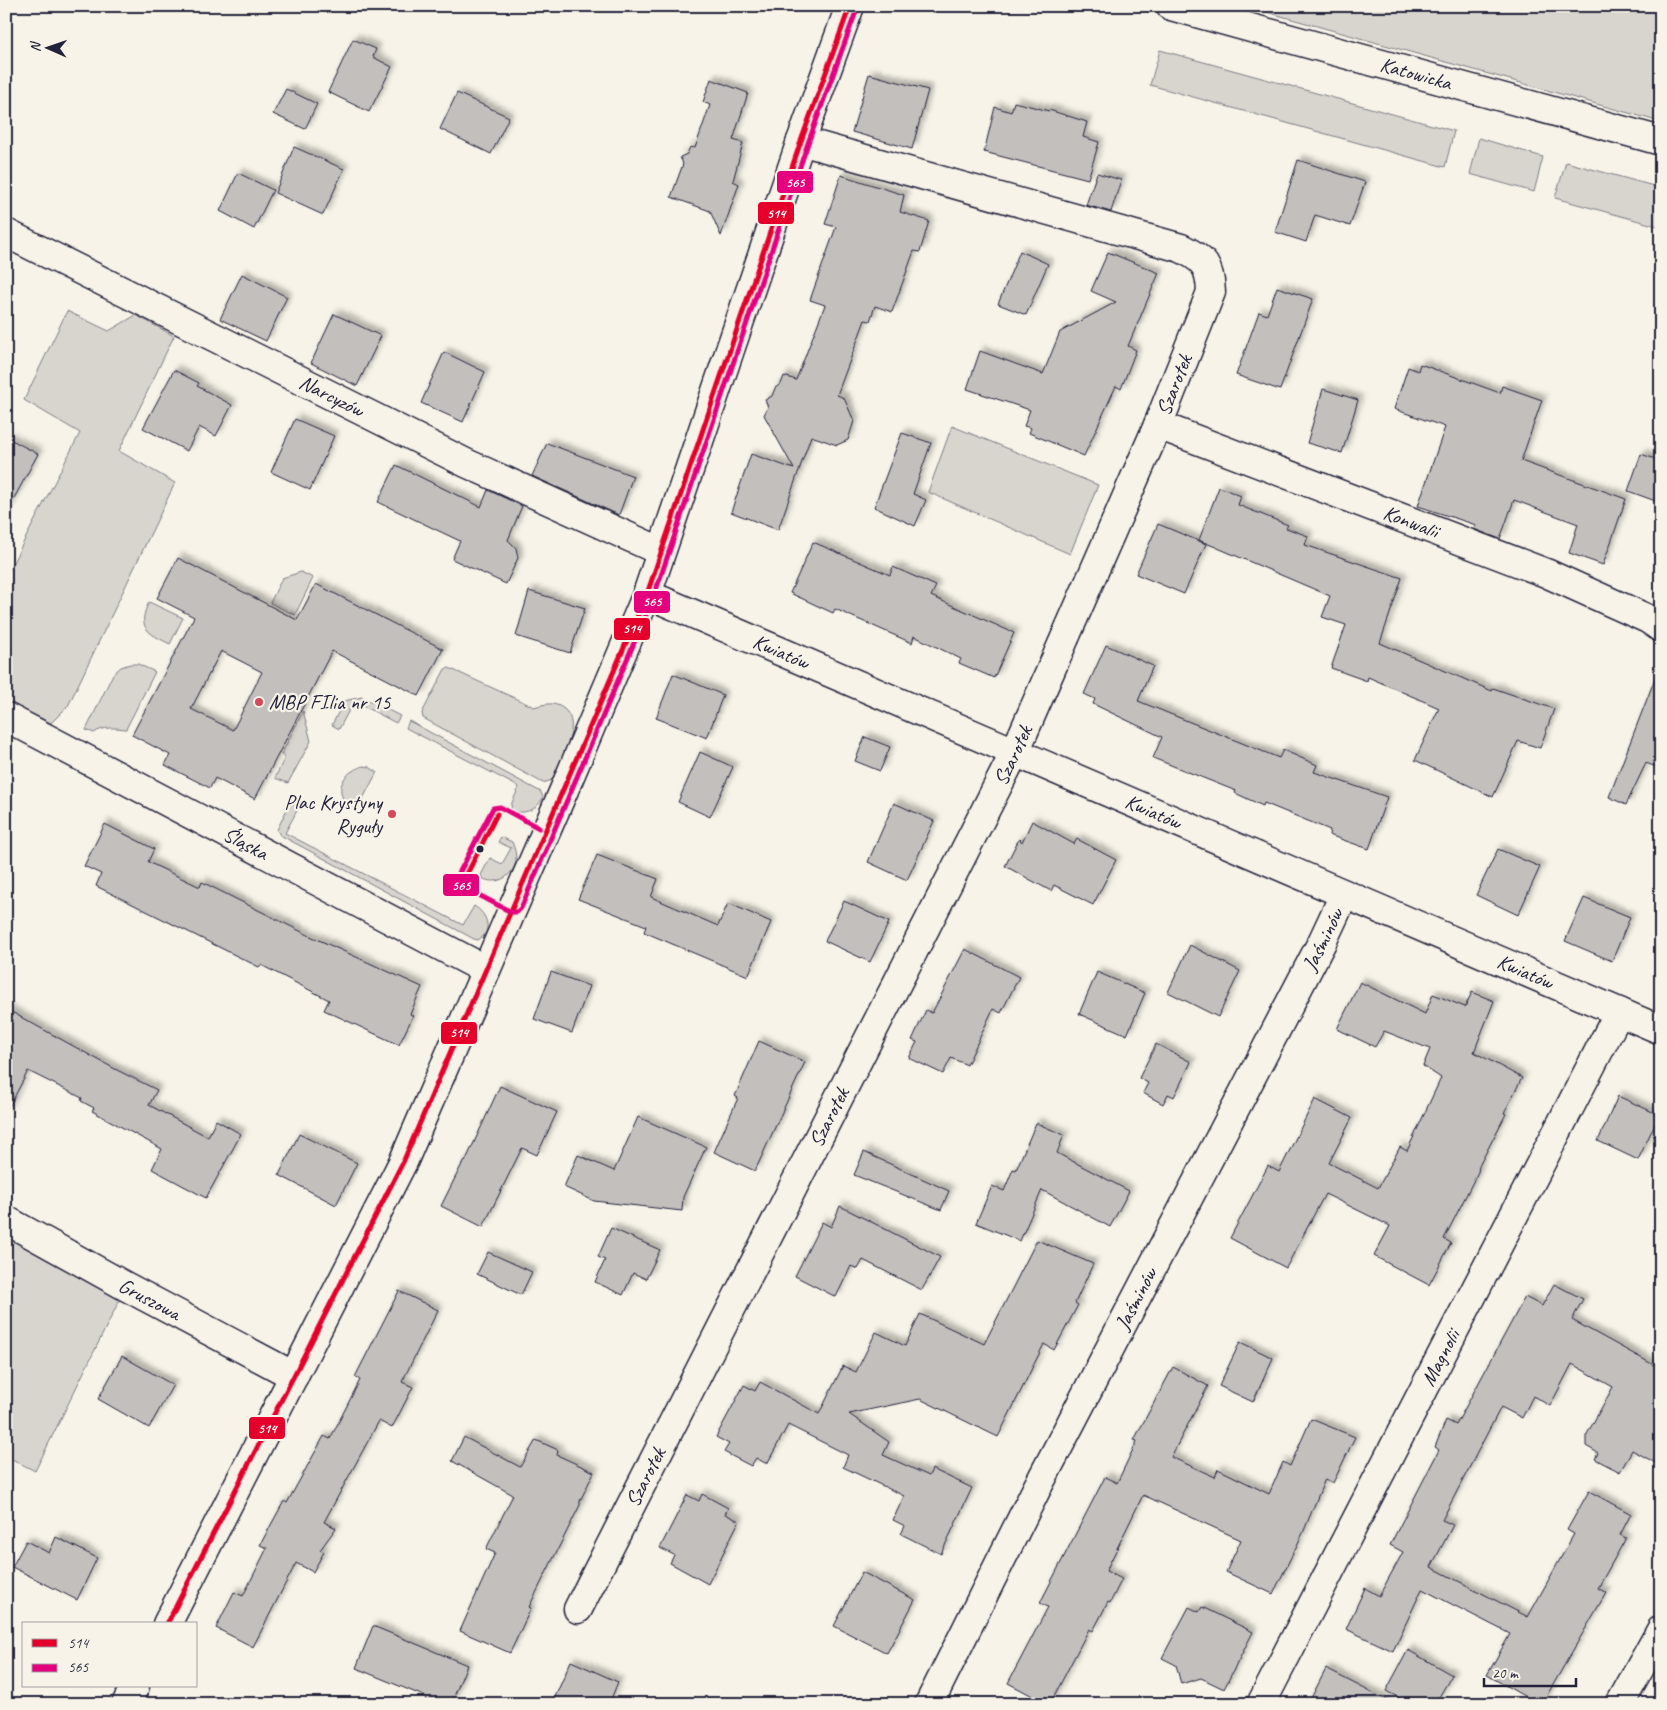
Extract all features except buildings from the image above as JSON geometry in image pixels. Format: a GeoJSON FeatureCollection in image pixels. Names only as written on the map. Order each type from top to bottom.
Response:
{"type":"FeatureCollection","features":[{"type":"Feature","properties":{"kind":"street"},"geometry":{"type":"LineString","coordinates":[[168,1622],[404,1160],[564,790],[646,594],[801,141],[850,6]]}},
{"type":"Feature","properties":{"kind":"street","name":"Katowicka"},"geometry":{"type":"LineString","coordinates":[[1172,6],[1661,141]]}},
{"type":"Feature","properties":{"kind":"street","name":"Szarotek"},"geometry":{"type":"LineString","coordinates":[[578,1609],[1015,752],[1158,425],[1211,292],[1210,276],[1206,265],[1195,255],[1181,248],[801,141]]}},
{"type":"Feature","properties":{"kind":"street","name":"Narcyzów"},"geometry":{"type":"LineString","coordinates":[[6,233],[466,463],[660,552]]}},
{"type":"Feature","properties":{"kind":"street","name":"Konwalii"},"geometry":{"type":"LineString","coordinates":[[1158,425],[1546,572],[1648,618],[1661,628]]}},
{"type":"Feature","properties":{"kind":"street","name":"Kwiatów"},"geometry":{"type":"LineString","coordinates":[[646,594],[1661,1030]]}},
{"type":"Feature","properties":{"kind":"street","name":"Śląska"},"geometry":{"type":"LineString","coordinates":[[6,717],[486,970]]}},
{"type":"Feature","properties":{"kind":"street","name":"Jaśminów"},"geometry":{"type":"LineString","coordinates":[[929,1704],[1037,1488],[1344,895]]}},
{"type":"Feature","properties":{"kind":"street","name":"Magnolii"},"geometry":{"type":"LineString","coordinates":[[1261,1704],[1619,1012]]}},
{"type":"Feature","properties":{"kind":"street","name":"Gruszowa"},"geometry":{"type":"LineString","coordinates":[[6,1220],[294,1376]]}},
{"type":"Feature","properties":{"kind":"street"},"geometry":{"type":"LineString","coordinates":[[1620,1704],[1661,1630]]}},
{"type":"Feature","properties":{"kind":"street"},"geometry":{"type":"LineString","coordinates":[[126,1704],[134,1688]]}},
{"type":"Feature","properties":{"kind":"shaded area"},"geometry":{"type":"Polygon","coordinates":[[[1245,6],[1661,6],[1661,122],[1245,6]]]}},
{"type":"Feature","properties":{"kind":"shaded area"},"geometry":{"type":"Polygon","coordinates":[[[1160,50],[1454,131],[1445,167],[1150,85],[1160,50]]]}},
{"type":"Feature","properties":{"kind":"shaded area"},"geometry":{"type":"Polygon","coordinates":[[[1479,138],[1543,157],[1534,192],[1470,174],[1479,138]]]}},
{"type":"Feature","properties":{"kind":"shaded area"},"geometry":{"type":"Polygon","coordinates":[[[1566,162],[1661,188],[1661,227],[1555,198],[1566,162]]]}},
{"type":"Feature","properties":{"kind":"shaded area"},"geometry":{"type":"Polygon","coordinates":[[[67,311],[109,331],[136,315],[174,336],[119,451],[175,483],[68,706],[51,723],[6,701],[6,576],[80,433],[24,400],[67,311]]]}},
{"type":"Feature","properties":{"kind":"shaded area"},"geometry":{"type":"Polygon","coordinates":[[[952,426],[1098,485],[1070,554],[928,492],[952,426]]]}},
{"type":"Feature","properties":{"kind":"shaded area"},"geometry":{"type":"Polygon","coordinates":[[[301,572],[313,578],[295,615],[270,603],[282,578],[301,572]]]}},
{"type":"Feature","properties":{"kind":"shaded area"},"geometry":{"type":"Polygon","coordinates":[[[149,602],[183,618],[170,644],[146,629],[144,618],[149,602]]]}},
{"type":"Feature","properties":{"kind":"shaded area"},"geometry":{"type":"Polygon","coordinates":[[[138,664],[155,672],[126,729],[106,728],[94,733],[86,730],[113,674],[121,667],[138,664]]]}},
{"type":"Feature","properties":{"kind":"shaded area"},"geometry":{"type":"Polygon","coordinates":[[[449,668],[534,707],[553,704],[564,709],[569,716],[571,733],[552,780],[543,783],[423,718],[422,713],[445,669],[449,668]]]}},
{"type":"Feature","properties":{"kind":"shaded area"},"geometry":{"type":"Polygon","coordinates":[[[362,697],[400,716],[396,723],[354,701],[339,729],[332,725],[344,701],[362,697]]]}},
{"type":"Feature","properties":{"kind":"shaded area"},"geometry":{"type":"Polygon","coordinates":[[[303,711],[311,741],[288,783],[275,778],[285,757],[281,755],[303,711]]]}},
{"type":"Feature","properties":{"kind":"shaded area"},"geometry":{"type":"Polygon","coordinates":[[[409,721],[541,792],[543,798],[537,806],[530,810],[512,812],[511,805],[519,787],[406,728],[409,721]]]}},
{"type":"Feature","properties":{"kind":"shaded area"},"geometry":{"type":"Polygon","coordinates":[[[363,766],[377,772],[356,812],[343,800],[341,786],[348,774],[363,766]]]}},
{"type":"Feature","properties":{"kind":"shaded area"},"geometry":{"type":"Polygon","coordinates":[[[290,803],[299,807],[285,833],[463,925],[474,906],[483,914],[487,923],[486,932],[483,937],[478,940],[474,939],[280,835],[277,830],[290,803]]]}},
{"type":"Feature","properties":{"kind":"shaded area"},"geometry":{"type":"Polygon","coordinates":[[[501,837],[512,842],[516,854],[513,870],[505,878],[499,880],[494,881],[482,878],[481,875],[490,858],[502,864],[511,848],[498,842],[501,837]]]}},
{"type":"Feature","properties":{"kind":"shaded area"},"geometry":{"type":"Polygon","coordinates":[[[6,1237],[120,1299],[35,1471],[6,1456],[6,1237]]]}},
{"type":"Feature","properties":{"kind":"transit line","name":"514"},"geometry":{"type":"LineString","coordinates":[[168,1622],[404,1160],[647,594],[801,141],[850,6]]}},
{"type":"Feature","properties":{"kind":"transit line","name":"565"},"geometry":{"type":"LineString","coordinates":[[550,840],[654,596],[808,143],[857,9]]}},
{"type":"Feature","properties":{"kind":"transit line","name":"565"},"geometry":{"type":"LineString","coordinates":[[539,828],[500,807],[493,808],[457,877],[458,884],[511,912],[517,912],[521,908],[549,843]]}},
{"type":"Feature","properties":{"kind":"transit line","name":"514"},"geometry":{"type":"LineString","coordinates":[[464,880],[497,814]]}},
{"type":"Feature","properties":{"kind":"place","name":"MBP FIlia nr 15"},"geometry":{"type":"Point","coordinates":[259,702]}},
{"type":"Feature","properties":{"kind":"place","name":"Plac Krystyny Ryguły"},"geometry":{"type":"Point","coordinates":[392,814]}}]}
